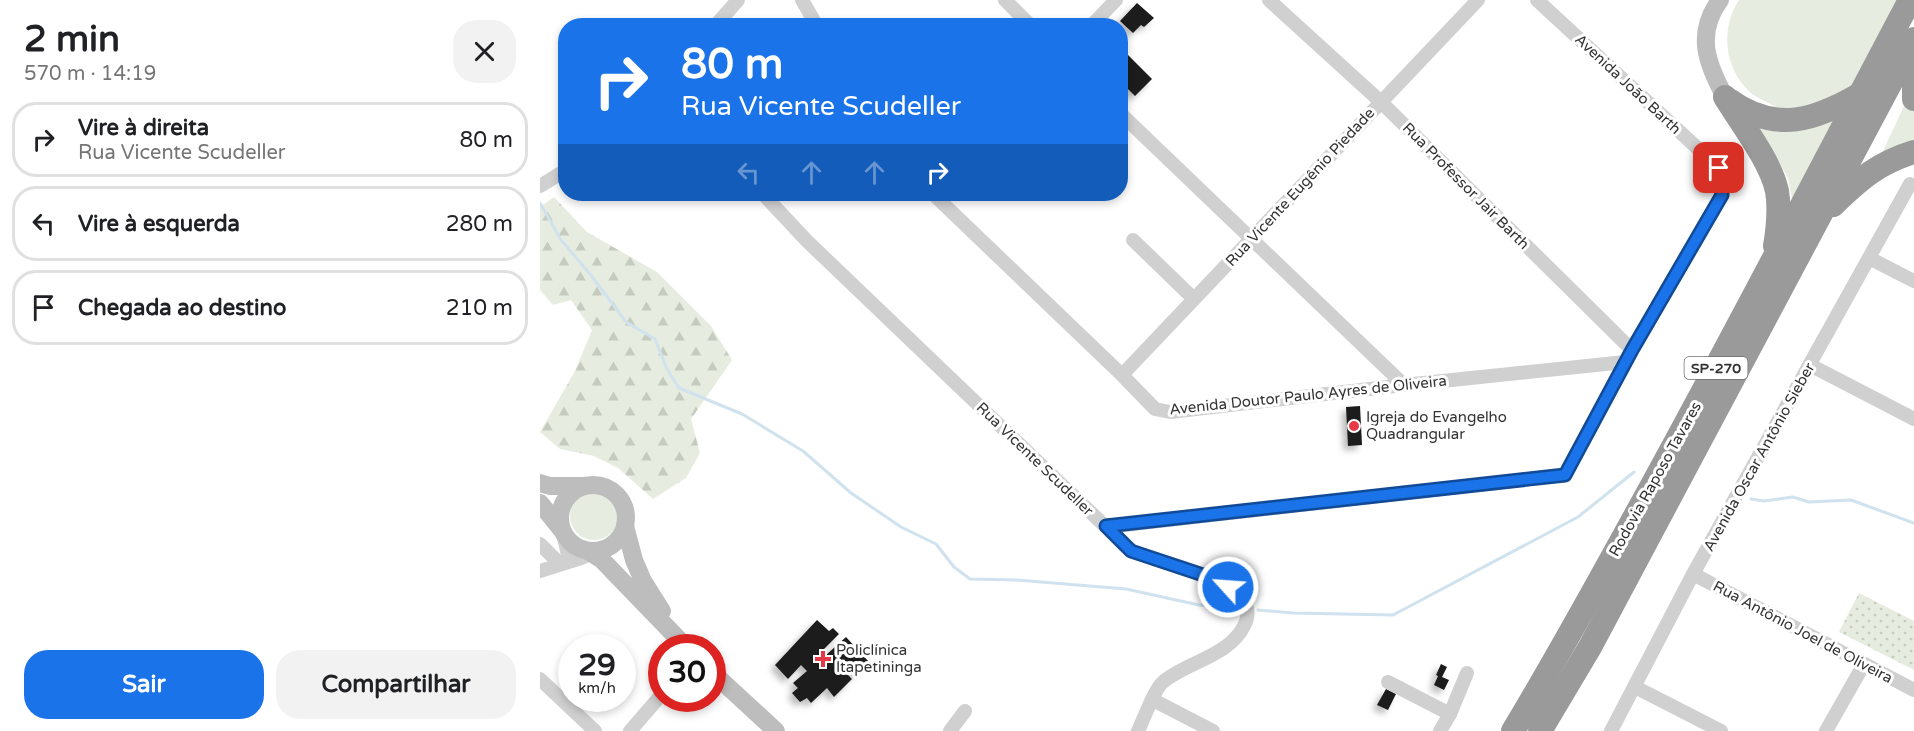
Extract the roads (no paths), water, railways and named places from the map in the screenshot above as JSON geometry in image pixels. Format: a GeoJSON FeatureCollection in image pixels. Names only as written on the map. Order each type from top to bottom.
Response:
{"type":"FeatureCollection","features":[{"type":"Feature","properties":{"kind":"highway","name":"Rodovia Raposo Tavares"},"geometry":{"type":"LineString","coordinates":[[1513,731],[1566,642],[1773,261],[1910,0]]}},
{"type":"Feature","properties":{"kind":"highway","name":"Rodovia Raposo Tavares"},"geometry":{"type":"LineString","coordinates":[[1540,731],[1590,647],[1914,39]]}},
{"type":"Feature","properties":{"kind":"highway"},"geometry":{"type":"LineString","coordinates":[[1914,56],[1914,99]]}},
{"type":"Feature","properties":{"kind":"highway"},"geometry":{"type":"LineString","coordinates":[[1725,98],[1745,112],[1777,121],[1807,119],[1837,108],[1862,93]]}},
{"type":"Feature","properties":{"kind":"highway"},"geometry":{"type":"LineString","coordinates":[[1725,98],[1766,164],[1776,190],[1779,219],[1773,261]]}},
{"type":"Feature","properties":{"kind":"highway"},"geometry":{"type":"LineString","coordinates":[[1817,221],[1856,183],[1884,163],[1914,152]]}},
{"type":"Feature","properties":{"kind":"main road"},"geometry":{"type":"LineString","coordinates":[[1720,0],[1712,12],[1705,40],[1710,69],[1725,98]]}},
{"type":"Feature","properties":{"kind":"main road"},"geometry":{"type":"LineString","coordinates":[[540,483],[550,486],[595,484],[606,487],[623,503],[626,514],[621,536],[614,544],[604,549],[587,551]]}},
{"type":"Feature","properties":{"kind":"main road"},"geometry":{"type":"LineString","coordinates":[[562,531],[559,519],[561,508],[573,491],[583,486]]}},
{"type":"Feature","properties":{"kind":"main road"},"geometry":{"type":"LineString","coordinates":[[540,503],[574,546],[602,560],[674,634]]}},
{"type":"Feature","properties":{"kind":"main road"},"geometry":{"type":"LineString","coordinates":[[625,526],[640,573],[677,634]]}},
{"type":"Feature","properties":{"kind":"main road"},"geometry":{"type":"LineString","coordinates":[[726,685],[776,731]]}},
{"type":"Feature","properties":{"kind":"street"},"geometry":{"type":"LineString","coordinates":[[722,18],[738,0]]}},
{"type":"Feature","properties":{"kind":"street"},"geometry":{"type":"LineString","coordinates":[[802,0],[812,18]]}},
{"type":"Feature","properties":{"kind":"street"},"geometry":{"type":"LineString","coordinates":[[1005,0],[1023,18]]}},
{"type":"Feature","properties":{"kind":"street"},"geometry":{"type":"LineString","coordinates":[[1099,18],[1116,0]]}},
{"type":"Feature","properties":{"kind":"street","name":"Rua Professor Jair Barth"},"geometry":{"type":"LineString","coordinates":[[1269,0],[1381,102],[1629,356]]}},
{"type":"Feature","properties":{"kind":"street","name":"Rua Vicente Eugênio Piedade"},"geometry":{"type":"LineString","coordinates":[[1122,375],[1478,0]]}},
{"type":"Feature","properties":{"kind":"street","name":"Avenida João Barth"},"geometry":{"type":"LineString","coordinates":[[1537,0],[1719,168],[1722,195],[1629,356]]}},
{"type":"Feature","properties":{"kind":"street"},"geometry":{"type":"LineString","coordinates":[[1128,121],[1404,385]]}},
{"type":"Feature","properties":{"kind":"street"},"geometry":{"type":"LineString","coordinates":[[540,186],[558,175]]}},
{"type":"Feature","properties":{"kind":"street","name":"Avenida Oscar Antônio Sieber"},"geometry":{"type":"LineString","coordinates":[[1611,731],[1693,574],[1910,184]]}},
{"type":"Feature","properties":{"kind":"street","name":"Rua Vicente Scudeller"},"geometry":{"type":"LineString","coordinates":[[770,201],[807,241],[1106,526],[1565,475],[1629,356]]}},
{"type":"Feature","properties":{"kind":"street","name":"Avenida Doutor Paulo Ayres de Oliveira"},"geometry":{"type":"LineString","coordinates":[[940,201],[1122,375],[1155,410],[1170,412],[1629,356]]}},
{"type":"Feature","properties":{"kind":"street"},"geometry":{"type":"LineString","coordinates":[[1133,240],[1194,298]]}},
{"type":"Feature","properties":{"kind":"street"},"geometry":{"type":"LineString","coordinates":[[1869,258],[1914,281]]}},
{"type":"Feature","properties":{"kind":"street"},"geometry":{"type":"LineString","coordinates":[[1810,365],[1914,419]]}},
{"type":"Feature","properties":{"kind":"street"},"geometry":{"type":"LineString","coordinates":[[1106,526],[1131,551],[1215,579],[1241,595],[1246,607],[1248,621],[1240,635],[1216,653],[1161,683],[1138,731]]}},
{"type":"Feature","properties":{"kind":"street"},"geometry":{"type":"LineString","coordinates":[[562,531],[565,562]]}},
{"type":"Feature","properties":{"kind":"street"},"geometry":{"type":"LineString","coordinates":[[540,544],[565,562]]}},
{"type":"Feature","properties":{"kind":"street"},"geometry":{"type":"LineString","coordinates":[[540,571],[588,555],[587,551]]}},
{"type":"Feature","properties":{"kind":"street","name":"Rua Antônio Joel de Oliveira"},"geometry":{"type":"LineString","coordinates":[[1693,574],[1914,690]]}},
{"type":"Feature","properties":{"kind":"street"},"geometry":{"type":"LineString","coordinates":[[1826,731],[1864,664]]}},
{"type":"Feature","properties":{"kind":"street"},"geometry":{"type":"LineString","coordinates":[[1440,731],[1450,714],[1467,673]]}},
{"type":"Feature","properties":{"kind":"street"},"geometry":{"type":"LineString","coordinates":[[540,679],[595,731]]}},
{"type":"Feature","properties":{"kind":"street"},"geometry":{"type":"LineString","coordinates":[[1388,682],[1450,714]]}},
{"type":"Feature","properties":{"kind":"street"},"geometry":{"type":"LineString","coordinates":[[1635,687],[1721,731]]}},
{"type":"Feature","properties":{"kind":"street"},"geometry":{"type":"LineString","coordinates":[[1153,700],[1213,731]]}},
{"type":"Feature","properties":{"kind":"street"},"geometry":{"type":"LineString","coordinates":[[630,731],[648,710]]}},
{"type":"Feature","properties":{"kind":"street"},"geometry":{"type":"LineString","coordinates":[[950,731],[965,711]]}},
{"type":"Feature","properties":{"kind":"waterway"},"geometry":{"type":"LineString","coordinates":[[540,203],[561,240],[626,322],[655,339],[667,369],[679,388],[742,414],[803,451],[851,493],[901,527],[936,544],[954,567],[970,579],[1017,580],[1126,589],[1199,605],[1223,607]]}},
{"type":"Feature","properties":{"kind":"waterway"},"geometry":{"type":"LineString","coordinates":[[1258,610],[1393,615],[1578,517],[1634,472]]}},
{"type":"Feature","properties":{"kind":"waterway"},"geometry":{"type":"LineString","coordinates":[[1751,499],[1764,501],[1793,497],[1809,502],[1851,500],[1914,523]]}},
{"type":"Feature","properties":{"kind":"place","name":"Igreja do Evangelho Quadrangular"},"geometry":{"type":"Point","coordinates":[1354,426]}},
{"type":"Feature","properties":{"kind":"place","name":"Policlínica Itapetininga"},"geometry":{"type":"Point","coordinates":[823,659]}}]}
